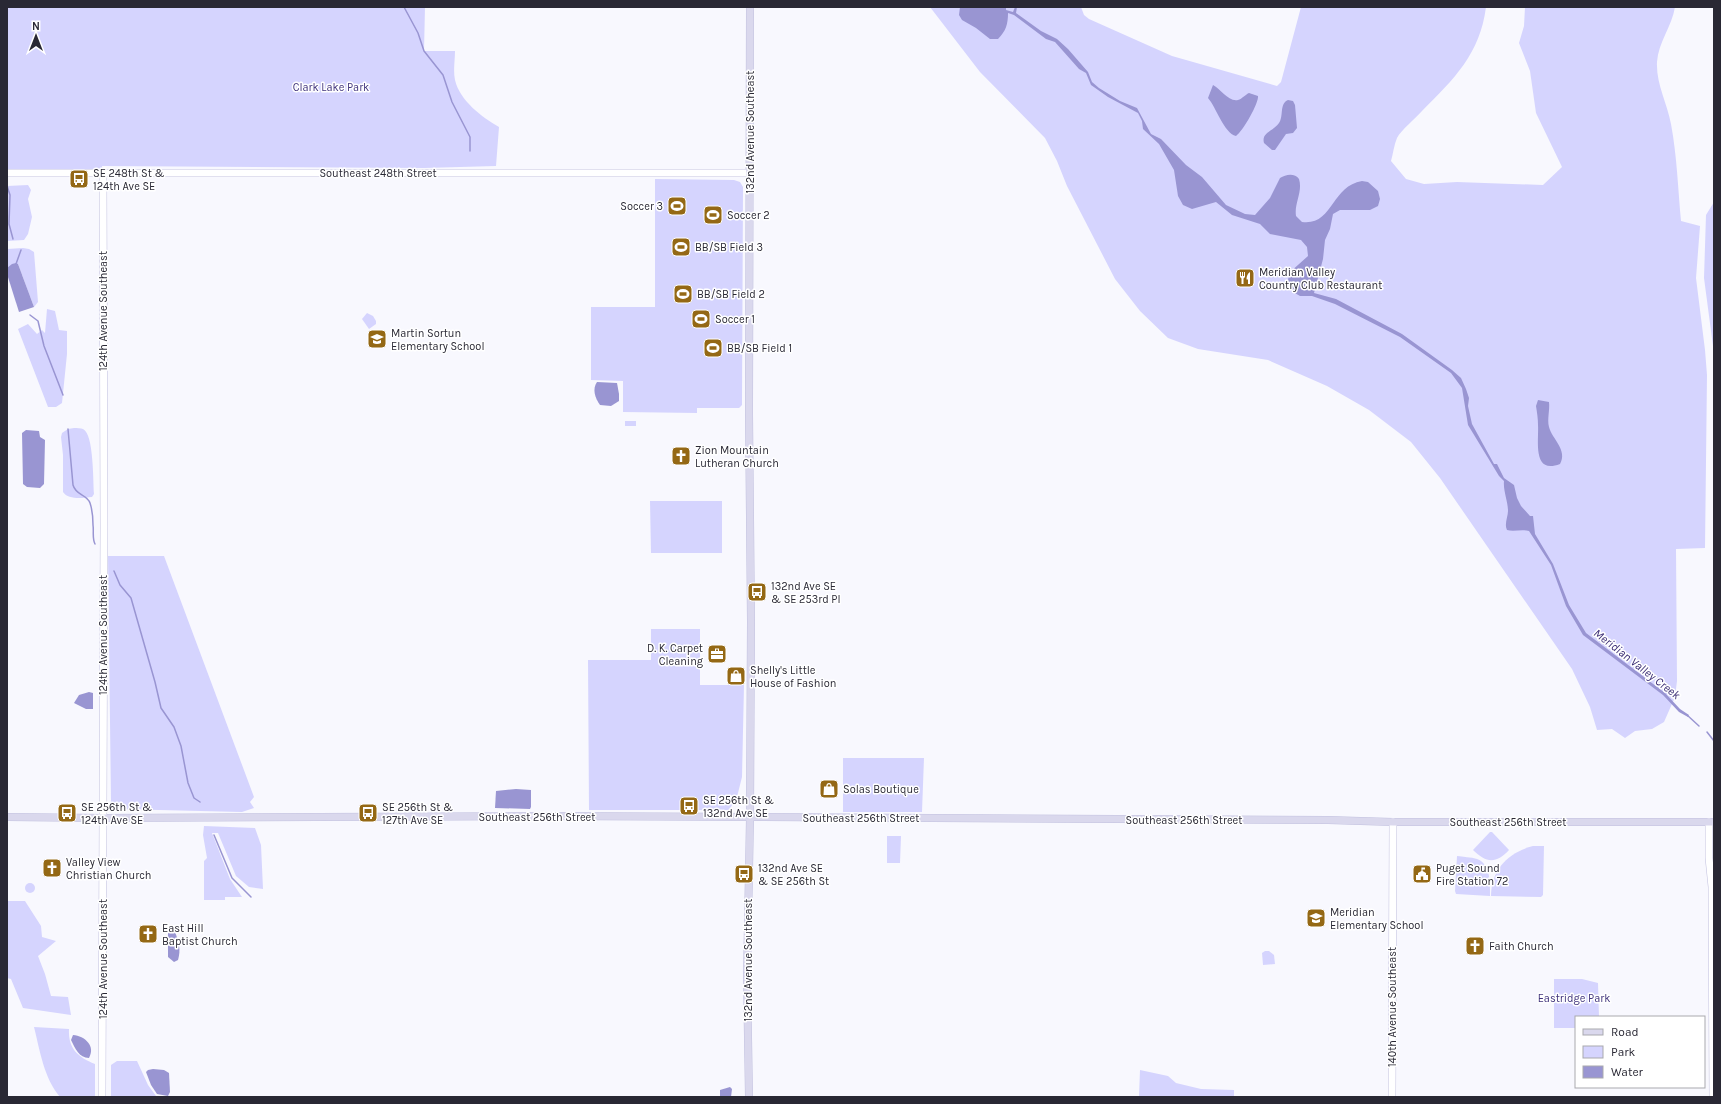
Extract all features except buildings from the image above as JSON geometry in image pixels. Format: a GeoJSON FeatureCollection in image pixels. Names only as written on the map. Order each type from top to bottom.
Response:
{"type":"FeatureCollection","features":[{"type":"Feature","properties":{"kind":"main road","name":"132nd Avenue Southeast"},"geometry":{"type":"LineString","coordinates":[[749,1097],[747,976],[750,818],[751,621],[749,413],[750,7]]}},
{"type":"Feature","properties":{"kind":"main road","name":"Southeast 256th Street"},"geometry":{"type":"LineString","coordinates":[[7,817],[545,816],[1328,820],[1393,822],[1712,822]]}},
{"type":"Feature","properties":{"kind":"street","name":"Southeast 248th Street"},"geometry":{"type":"LineString","coordinates":[[7,173],[750,173]]}},
{"type":"Feature","properties":{"kind":"street","name":"124th Avenue Southeast"},"geometry":{"type":"LineString","coordinates":[[102,1097],[104,818],[103,173]]}},
{"type":"Feature","properties":{"kind":"street","name":"140th Avenue Southeast"},"geometry":{"type":"LineString","coordinates":[[1392,1097],[1393,822]]}},
{"type":"Feature","properties":{"kind":"street"},"geometry":{"type":"LineString","coordinates":[[1712,822],[1709,858],[1712,887],[1713,1097]]}},
{"type":"Feature","properties":{"kind":"green space","name":"Clark Lake Park"},"geometry":{"type":"Polygon","coordinates":[[[7,7],[425,7],[424,51],[455,51],[454,77],[462,95],[472,108],[499,127],[496,166],[424,168],[102,166],[103,173],[7,173],[7,7]]]}},
{"type":"Feature","properties":{"kind":"green space"},"geometry":{"type":"Polygon","coordinates":[[[930,7],[1081,7],[1084,15],[1089,19],[1172,56],[1277,86],[1281,82],[1301,7],[1486,7],[1483,24],[1478,39],[1464,65],[1445,88],[1399,135],[1391,161],[1406,179],[1424,184],[1457,182],[1543,185],[1562,167],[1536,113],[1530,71],[1519,43],[1524,26],[1525,7],[1675,7],[1658,55],[1657,70],[1673,136],[1681,221],[1700,226],[1696,278],[1707,375],[1705,548],[1676,549],[1677,681],[1675,697],[1664,722],[1652,729],[1635,731],[1625,738],[1612,729],[1597,730],[1590,707],[1572,669],[1440,478],[1411,442],[1369,410],[1327,386],[1268,360],[1198,349],[1168,338],[1140,311],[1115,279],[1067,186],[1057,161],[1045,138],[980,72],[930,7]]]}},
{"type":"Feature","properties":{"kind":"green space"},"geometry":{"type":"Polygon","coordinates":[[[655,179],[734,180],[740,182],[743,187],[742,405],[739,408],[697,408],[697,413],[623,412],[623,381],[591,380],[591,307],[655,307],[655,179]]]}},
{"type":"Feature","properties":{"kind":"green space"},"geometry":{"type":"Polygon","coordinates":[[[28,185],[31,190],[28,199],[32,217],[28,234],[24,240],[7,241],[7,186],[28,185]]]}},
{"type":"Feature","properties":{"kind":"green space"},"geometry":{"type":"Polygon","coordinates":[[[1714,202],[1713,520],[1713,346],[1704,278],[1706,215],[1714,202]]]}},
{"type":"Feature","properties":{"kind":"green space"},"geometry":{"type":"Polygon","coordinates":[[[23,248],[34,252],[38,302],[34,307],[18,264],[7,269],[7,249],[23,248]]]}},
{"type":"Feature","properties":{"kind":"green space"},"geometry":{"type":"Polygon","coordinates":[[[47,309],[55,311],[59,330],[67,331],[67,354],[62,403],[56,407],[48,407],[18,329],[28,324],[37,334],[42,330],[45,333],[47,309]]]}},
{"type":"Feature","properties":{"kind":"green space"},"geometry":{"type":"Polygon","coordinates":[[[367,313],[373,316],[376,321],[376,324],[369,329],[362,319],[367,313]]]}},
{"type":"Feature","properties":{"kind":"green space"},"geometry":{"type":"Polygon","coordinates":[[[625,421],[636,421],[636,426],[625,426],[625,421]]]}},
{"type":"Feature","properties":{"kind":"green space"},"geometry":{"type":"Polygon","coordinates":[[[68,429],[83,429],[87,433],[89,440],[93,469],[94,494],[92,497],[72,497],[65,495],[63,492],[63,455],[61,437],[62,433],[68,429]]]}},
{"type":"Feature","properties":{"kind":"green space"},"geometry":{"type":"Polygon","coordinates":[[[650,501],[722,501],[722,553],[651,553],[650,501]]]}},
{"type":"Feature","properties":{"kind":"green space"},"geometry":{"type":"Polygon","coordinates":[[[108,556],[164,556],[254,797],[250,802],[254,808],[242,812],[118,809],[111,803],[108,556]]]}},
{"type":"Feature","properties":{"kind":"green space"},"geometry":{"type":"Polygon","coordinates":[[[651,629],[700,629],[700,685],[744,685],[742,777],[737,797],[729,810],[589,810],[588,660],[651,660],[651,629]]]}},
{"type":"Feature","properties":{"kind":"green space"},"geometry":{"type":"Polygon","coordinates":[[[843,758],[924,758],[922,812],[843,812],[843,758]]]}},
{"type":"Feature","properties":{"kind":"green space"},"geometry":{"type":"Polygon","coordinates":[[[204,826],[255,828],[261,845],[263,889],[249,887],[236,876],[218,833],[212,833],[230,879],[242,897],[225,897],[225,900],[204,900],[204,861],[207,858],[203,835],[204,826]]]}},
{"type":"Feature","properties":{"kind":"green space"},"geometry":{"type":"Polygon","coordinates":[[[1490,832],[1492,832],[1509,850],[1500,858],[1495,860],[1482,857],[1473,850],[1490,832]]]}},
{"type":"Feature","properties":{"kind":"green space"},"geometry":{"type":"Polygon","coordinates":[[[887,836],[901,836],[900,863],[887,863],[887,836]]]}},
{"type":"Feature","properties":{"kind":"green space"},"geometry":{"type":"Polygon","coordinates":[[[1533,846],[1544,846],[1543,895],[1541,897],[1491,896],[1494,878],[1503,863],[1516,853],[1533,846]]]}},
{"type":"Feature","properties":{"kind":"green space"},"geometry":{"type":"Polygon","coordinates":[[[1457,856],[1477,859],[1485,865],[1489,875],[1490,896],[1456,894],[1457,856]]]}},
{"type":"Feature","properties":{"kind":"green space"},"geometry":{"type":"Polygon","coordinates":[[[28,883],[32,883],[35,888],[32,893],[28,893],[25,890],[25,886],[28,883]]]}},
{"type":"Feature","properties":{"kind":"green space"},"geometry":{"type":"Polygon","coordinates":[[[7,901],[25,901],[41,926],[42,937],[56,941],[38,956],[51,996],[68,997],[71,1015],[23,1008],[11,979],[7,978],[7,901]]]}},
{"type":"Feature","properties":{"kind":"green space"},"geometry":{"type":"Polygon","coordinates":[[[1269,951],[1274,955],[1275,964],[1263,965],[1262,953],[1269,951]]]}},
{"type":"Feature","properties":{"kind":"green space","name":"Eastridge Park"},"geometry":{"type":"Polygon","coordinates":[[[1554,979],[1582,979],[1598,983],[1599,1016],[1575,1016],[1575,1028],[1554,1028],[1554,979]]]}},
{"type":"Feature","properties":{"kind":"green space"},"geometry":{"type":"Polygon","coordinates":[[[34,1027],[69,1029],[72,1047],[79,1055],[95,1064],[95,1097],[60,1097],[46,1073],[34,1027]]]}},
{"type":"Feature","properties":{"kind":"green space"},"geometry":{"type":"Polygon","coordinates":[[[117,1061],[137,1061],[148,1085],[156,1096],[111,1097],[111,1065],[117,1061]]]}},
{"type":"Feature","properties":{"kind":"green space"},"geometry":{"type":"Polygon","coordinates":[[[1140,1070],[1168,1076],[1176,1083],[1201,1089],[1234,1090],[1234,1097],[1139,1097],[1140,1070]]]}},
{"type":"Feature","properties":{"kind":"water"},"geometry":{"type":"Polygon","coordinates":[[[960,7],[1006,7],[1006,10],[1013,12],[1015,7],[1017,7],[1016,13],[1041,31],[1057,39],[1068,49],[1088,72],[1092,82],[1099,88],[1120,101],[1137,108],[1151,134],[1161,139],[1186,165],[1202,177],[1226,205],[1245,214],[1255,215],[1270,198],[1280,178],[1288,175],[1293,175],[1299,179],[1300,188],[1296,207],[1296,216],[1302,222],[1312,222],[1320,218],[1344,190],[1352,184],[1362,181],[1368,182],[1378,191],[1380,199],[1378,206],[1370,210],[1340,210],[1333,214],[1330,229],[1325,240],[1323,259],[1314,293],[1336,299],[1402,334],[1461,378],[1469,398],[1468,406],[1472,424],[1494,464],[1497,464],[1504,478],[1514,485],[1517,498],[1521,506],[1530,516],[1533,516],[1535,534],[1553,564],[1569,605],[1586,633],[1665,693],[1680,709],[1689,715],[1688,717],[1679,712],[1663,695],[1583,635],[1566,606],[1551,565],[1529,531],[1507,530],[1506,525],[1508,507],[1504,481],[1499,476],[1468,425],[1462,388],[1451,373],[1400,337],[1335,304],[1312,296],[1300,296],[1293,292],[1288,281],[1289,273],[1308,256],[1307,247],[1301,240],[1270,234],[1260,224],[1232,215],[1216,202],[1192,209],[1183,205],[1178,196],[1174,170],[1159,144],[1143,129],[1142,121],[1138,113],[1108,97],[1091,85],[1086,73],[1079,69],[1055,42],[1046,39],[1014,15],[1008,13],[1006,27],[998,39],[990,39],[976,28],[962,20],[959,15],[960,7]]]}},
{"type":"Feature","properties":{"kind":"water"},"geometry":{"type":"Polygon","coordinates":[[[1213,85],[1234,100],[1238,100],[1249,93],[1258,96],[1258,100],[1250,117],[1243,129],[1236,136],[1232,134],[1224,125],[1208,98],[1213,85]]]}},
{"type":"Feature","properties":{"kind":"water"},"geometry":{"type":"Polygon","coordinates":[[[1288,100],[1293,101],[1295,105],[1297,128],[1293,133],[1286,134],[1275,150],[1272,150],[1264,143],[1264,136],[1279,123],[1284,104],[1288,100]]]}},
{"type":"Feature","properties":{"kind":"water"},"geometry":{"type":"Polygon","coordinates":[[[16,263],[18,264],[34,307],[19,312],[7,274],[7,268],[16,263]]]}},
{"type":"Feature","properties":{"kind":"water"},"geometry":{"type":"Polygon","coordinates":[[[597,382],[617,383],[619,401],[611,406],[600,405],[595,394],[595,385],[597,382]]]}},
{"type":"Feature","properties":{"kind":"water"},"geometry":{"type":"Polygon","coordinates":[[[1538,400],[1549,402],[1549,427],[1561,449],[1562,459],[1560,464],[1551,466],[1545,465],[1541,460],[1538,447],[1536,406],[1538,400]]]}},
{"type":"Feature","properties":{"kind":"water"},"geometry":{"type":"Polygon","coordinates":[[[26,430],[39,431],[40,437],[45,440],[44,484],[40,488],[27,487],[23,484],[22,433],[26,430]]]}},
{"type":"Feature","properties":{"kind":"water"},"geometry":{"type":"Polygon","coordinates":[[[89,692],[93,693],[93,709],[86,709],[74,703],[79,695],[89,692]]]}},
{"type":"Feature","properties":{"kind":"water"},"geometry":{"type":"Polygon","coordinates":[[[516,789],[531,790],[530,809],[495,808],[496,791],[516,789]]]}},
{"type":"Feature","properties":{"kind":"water"},"geometry":{"type":"Polygon","coordinates":[[[170,931],[175,932],[179,946],[178,960],[174,962],[168,957],[168,933],[170,931]]]}},
{"type":"Feature","properties":{"kind":"water"},"geometry":{"type":"Polygon","coordinates":[[[73,1035],[82,1037],[88,1042],[91,1049],[89,1058],[86,1058],[78,1052],[71,1040],[73,1035]]]}},
{"type":"Feature","properties":{"kind":"water"},"geometry":{"type":"Polygon","coordinates":[[[153,1069],[164,1070],[169,1073],[170,1092],[168,1096],[157,1094],[151,1085],[146,1072],[153,1069]]]}},
{"type":"Feature","properties":{"kind":"water"},"geometry":{"type":"Polygon","coordinates":[[[730,1087],[732,1089],[731,1097],[720,1096],[720,1090],[730,1087]]]}},
{"type":"Feature","properties":{"kind":"waterway"},"geometry":{"type":"LineString","coordinates":[[404,7],[418,33],[424,51],[443,75],[452,102],[470,137],[470,151]]}},
{"type":"Feature","properties":{"kind":"waterway"},"geometry":{"type":"LineString","coordinates":[[7,186],[10,195],[9,224],[13,239]]}},
{"type":"Feature","properties":{"kind":"waterway"},"geometry":{"type":"LineString","coordinates":[[16,264],[21,250]]}},
{"type":"Feature","properties":{"kind":"waterway"},"geometry":{"type":"LineString","coordinates":[[30,315],[38,321],[44,346],[63,395]]}},
{"type":"Feature","properties":{"kind":"waterway"},"geometry":{"type":"LineString","coordinates":[[68,429],[73,485],[76,491],[89,500],[95,544]]}},
{"type":"Feature","properties":{"kind":"waterway"},"geometry":{"type":"LineString","coordinates":[[114,571],[120,585],[131,598],[161,708],[174,727],[181,746],[188,783],[194,798],[200,802]]}},
{"type":"Feature","properties":{"kind":"waterway","name":"Meridian Valley Creek"},"geometry":{"type":"LineString","coordinates":[[1687,715],[1699,726]]}},
{"type":"Feature","properties":{"kind":"waterway","name":"Meridian Valley Creek"},"geometry":{"type":"LineString","coordinates":[[1707,732],[1714,741]]}},
{"type":"Feature","properties":{"kind":"waterway"},"geometry":{"type":"LineString","coordinates":[[214,835],[232,878],[251,897]]}},
{"type":"Feature","properties":{"kind":"place","name":"SE 248th St & 124th Ave SE"},"geometry":{"type":"Point","coordinates":[79,179]}},
{"type":"Feature","properties":{"kind":"place","name":"Soccer 3"},"geometry":{"type":"Point","coordinates":[677,206]}},
{"type":"Feature","properties":{"kind":"place","name":"Soccer 2"},"geometry":{"type":"Point","coordinates":[713,215]}},
{"type":"Feature","properties":{"kind":"place","name":"BB/SB Field 3"},"geometry":{"type":"Point","coordinates":[681,247]}},
{"type":"Feature","properties":{"kind":"place","name":"Meridian Valley Country Club Restaurant"},"geometry":{"type":"Point","coordinates":[1245,278]}},
{"type":"Feature","properties":{"kind":"place","name":"BB/SB Field 2"},"geometry":{"type":"Point","coordinates":[683,294]}},
{"type":"Feature","properties":{"kind":"place","name":"Soccer 1"},"geometry":{"type":"Point","coordinates":[701,319]}},
{"type":"Feature","properties":{"kind":"place","name":"Martin Sortun Elementary School"},"geometry":{"type":"Point","coordinates":[377,339]}},
{"type":"Feature","properties":{"kind":"place","name":"BB/SB Field 1"},"geometry":{"type":"Point","coordinates":[713,348]}},
{"type":"Feature","properties":{"kind":"place","name":"Zion Mountain Lutheran Church"},"geometry":{"type":"Point","coordinates":[681,456]}},
{"type":"Feature","properties":{"kind":"place","name":"132nd Ave SE & SE 253rd Pl"},"geometry":{"type":"Point","coordinates":[757,592]}},
{"type":"Feature","properties":{"kind":"place","name":"D. K. Carpet Cleaning"},"geometry":{"type":"Point","coordinates":[717,654]}},
{"type":"Feature","properties":{"kind":"place","name":"Shelly's Little House of Fashion"},"geometry":{"type":"Point","coordinates":[736,676]}},
{"type":"Feature","properties":{"kind":"place","name":"Solas Boutique"},"geometry":{"type":"Point","coordinates":[829,789]}},
{"type":"Feature","properties":{"kind":"place","name":"SE 256th St & 132nd Ave SE"},"geometry":{"type":"Point","coordinates":[689,806]}},
{"type":"Feature","properties":{"kind":"place","name":"SE 256th St & 124th Ave SE"},"geometry":{"type":"Point","coordinates":[67,813]}},
{"type":"Feature","properties":{"kind":"place","name":"SE 256th St & 127th Ave SE"},"geometry":{"type":"Point","coordinates":[368,813]}},
{"type":"Feature","properties":{"kind":"place","name":"Valley View Christian Church"},"geometry":{"type":"Point","coordinates":[52,868]}},
{"type":"Feature","properties":{"kind":"place","name":"132nd Ave SE & SE 256th St"},"geometry":{"type":"Point","coordinates":[744,874]}},
{"type":"Feature","properties":{"kind":"place","name":"Puget Sound Fire Station 72"},"geometry":{"type":"Point","coordinates":[1422,874]}},
{"type":"Feature","properties":{"kind":"place","name":"Meridian Elementary School"},"geometry":{"type":"Point","coordinates":[1316,918]}},
{"type":"Feature","properties":{"kind":"place","name":"East Hill Baptist Church"},"geometry":{"type":"Point","coordinates":[148,934]}},
{"type":"Feature","properties":{"kind":"place","name":"Faith Church"},"geometry":{"type":"Point","coordinates":[1475,946]}}]}
